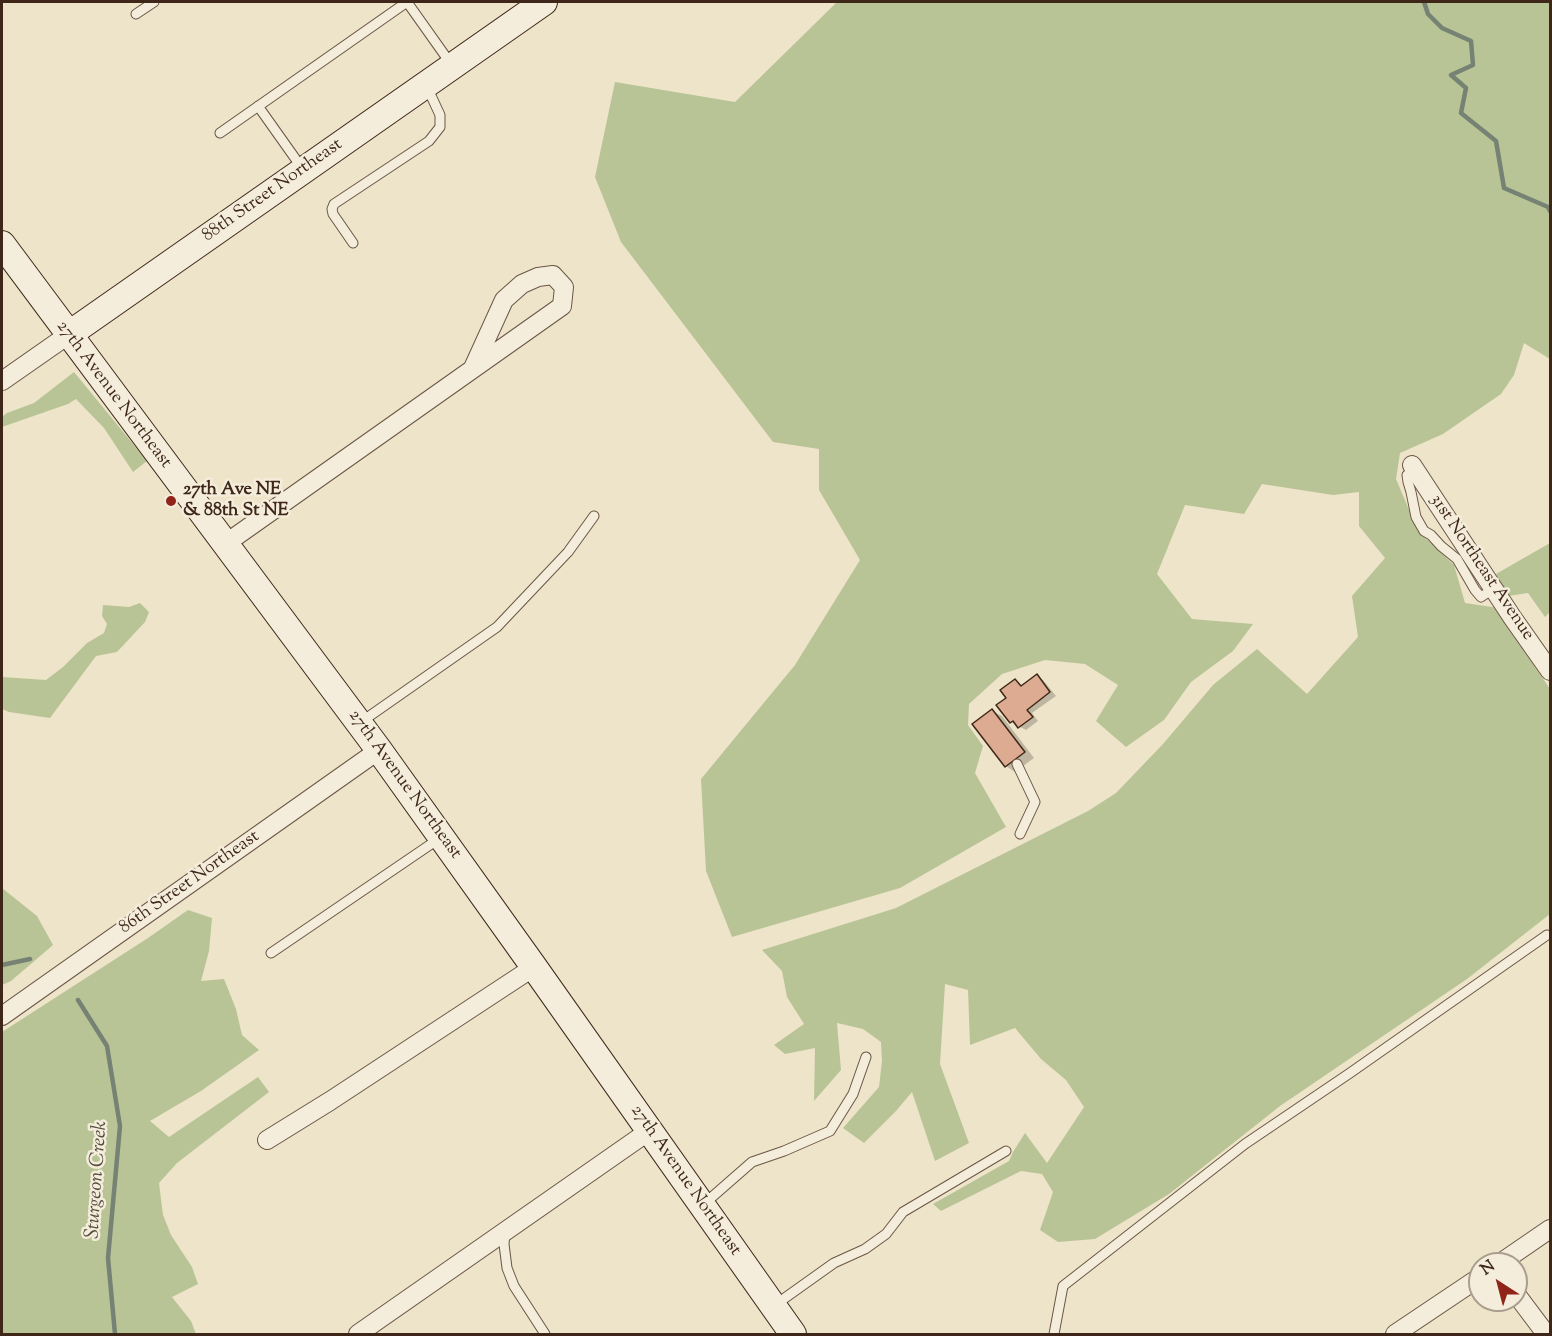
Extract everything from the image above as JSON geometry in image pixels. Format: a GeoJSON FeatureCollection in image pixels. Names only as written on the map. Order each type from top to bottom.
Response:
{"type":"FeatureCollection","features":[{"type":"Feature","properties":{"kind":"street","name":"88th Street Northeast"},"geometry":{"type":"LineString","coordinates":[[2,381],[544,2]]}},
{"type":"Feature","properties":{"kind":"street","name":"27th Avenue Northeast"},"geometry":{"type":"LineString","coordinates":[[2,244],[379,750],[793,1335]]}},
{"type":"Feature","properties":{"kind":"street"},"geometry":{"type":"LineString","coordinates":[[225,544],[562,306],[564,287],[552,275],[538,276],[522,284],[504,300],[473,368]]}},
{"type":"Feature","properties":{"kind":"street","name":"31st Northeast Avenue"},"geometry":{"type":"LineString","coordinates":[[1414,467],[1493,589],[1551,671]]}},
{"type":"Feature","properties":{"kind":"street","name":"86th Street Northeast"},"geometry":{"type":"LineString","coordinates":[[2,1016],[379,750]]}},
{"type":"Feature","properties":{"kind":"street"},"geometry":{"type":"LineString","coordinates":[[267,1140],[534,967]]}},
{"type":"Feature","properties":{"kind":"street"},"geometry":{"type":"LineString","coordinates":[[358,1335],[649,1131]]}},
{"type":"Feature","properties":{"kind":"street"},"geometry":{"type":"LineString","coordinates":[[1516,1252],[1551,1228]]}},
{"type":"Feature","properties":{"kind":"street"},"geometry":{"type":"LineString","coordinates":[[1395,1335],[1468,1285]]}},
{"type":"Feature","properties":{"kind":"street"},"geometry":{"type":"LineString","coordinates":[[1528,1310],[1546,1335]]}},
{"type":"Feature","properties":{"kind":"lane"},"geometry":{"type":"LineString","coordinates":[[136,14],[154,2]]}},
{"type":"Feature","properties":{"kind":"lane"},"geometry":{"type":"LineString","coordinates":[[219,133],[407,2],[452,66]]}},
{"type":"Feature","properties":{"kind":"lane"},"geometry":{"type":"LineString","coordinates":[[353,243],[333,214],[334,204],[429,141],[440,128],[440,115],[426,84]]}},
{"type":"Feature","properties":{"kind":"lane"},"geometry":{"type":"LineString","coordinates":[[258,106],[303,170]]}},
{"type":"Feature","properties":{"kind":"lane"},"geometry":{"type":"LineString","coordinates":[[1414,467],[1407,475],[1408,482],[1416,517],[1424,531],[1457,559],[1481,597],[1493,589]]}},
{"type":"Feature","properties":{"kind":"lane"},"geometry":{"type":"LineString","coordinates":[[359,724],[497,627],[568,552],[594,516]]}},
{"type":"Feature","properties":{"kind":"lane"},"geometry":{"type":"LineString","coordinates":[[1017,764],[1035,802],[1020,834]]}},
{"type":"Feature","properties":{"kind":"lane"},"geometry":{"type":"LineString","coordinates":[[271,953],[442,837]]}},
{"type":"Feature","properties":{"kind":"lane"},"geometry":{"type":"LineString","coordinates":[[1054,1335],[1063,1286],[1245,1144],[1547,935]]}},
{"type":"Feature","properties":{"kind":"lane"},"geometry":{"type":"LineString","coordinates":[[702,1206],[752,1162],[830,1131],[853,1094],[866,1057]]}},
{"type":"Feature","properties":{"kind":"lane"},"geometry":{"type":"LineString","coordinates":[[773,1307],[834,1263],[865,1249],[886,1234],[903,1212],[1006,1151]]}},
{"type":"Feature","properties":{"kind":"lane"},"geometry":{"type":"LineString","coordinates":[[506,1231],[504,1244],[507,1268],[514,1286],[545,1335]]}},
{"type":"Feature","properties":{"kind":"green space"},"geometry":{"type":"Polygon","coordinates":[[[837,2],[1550,2],[1550,359],[1524,343],[1514,375],[1501,394],[1443,434],[1400,453],[1396,479],[1418,531],[1454,565],[1465,603],[1499,608],[1550,689],[1550,914],[1467,979],[1280,1106],[1169,1194],[1095,1239],[1058,1242],[1040,1230],[1053,1192],[1042,1174],[1021,1171],[941,1211],[933,1204],[1009,1161],[1025,1133],[1047,1163],[1084,1107],[1066,1080],[1041,1059],[1015,1028],[970,1045],[968,990],[945,984],[940,1064],[969,1143],[935,1161],[912,1092],[864,1143],[843,1128],[879,1087],[882,1061],[881,1042],[863,1029],[837,1023],[841,1070],[814,1101],[815,1048],[785,1054],[774,1045],[804,1024],[787,997],[782,971],[762,950],[896,908],[1088,811],[1116,793],[1163,744],[1213,685],[1257,649],[1307,694],[1358,637],[1352,596],[1385,558],[1359,526],[1359,492],[1333,495],[1262,484],[1244,514],[1185,505],[1157,574],[1192,619],[1253,624],[1233,651],[1191,682],[1164,720],[1126,747],[1096,721],[1118,685],[1085,664],[1045,660],[1002,674],[969,704],[968,725],[983,746],[975,773],[1006,827],[900,888],[732,937],[706,871],[701,779],[795,665],[860,560],[819,490],[819,449],[773,442],[621,242],[595,177],[615,82],[735,102],[837,2]]]}},
{"type":"Feature","properties":{"kind":"green space"},"geometry":{"type":"Polygon","coordinates":[[[74,372],[147,461],[133,472],[104,428],[76,399],[68,404],[2,427],[2,417],[7,413],[34,403],[74,372]]]}},
{"type":"Feature","properties":{"kind":"green space"},"geometry":{"type":"Polygon","coordinates":[[[1550,543],[1550,612],[1545,617],[1528,593],[1508,596],[1496,574],[1550,543]]]}},
{"type":"Feature","properties":{"kind":"green space"},"geometry":{"type":"Polygon","coordinates":[[[140,603],[149,612],[145,622],[117,652],[96,656],[50,718],[2,709],[2,677],[46,680],[87,643],[104,633],[107,624],[102,616],[103,605],[129,607],[140,603]]]}},
{"type":"Feature","properties":{"kind":"green space"},"geometry":{"type":"Polygon","coordinates":[[[2,888],[37,916],[53,945],[11,981],[2,985],[2,888]]]}},
{"type":"Feature","properties":{"kind":"green space"},"geometry":{"type":"Polygon","coordinates":[[[188,910],[212,918],[209,951],[201,981],[224,979],[236,1009],[242,1035],[259,1050],[201,1091],[150,1121],[169,1137],[258,1077],[269,1092],[177,1163],[159,1183],[163,1215],[171,1235],[192,1267],[198,1284],[172,1297],[191,1321],[196,1334],[2,1334],[2,1032],[188,910]]]}},
{"type":"Feature","properties":{"kind":"building"},"geometry":{"type":"Polygon","coordinates":[[[1037,674],[1050,692],[1027,710],[1033,717],[1018,728],[1013,721],[1010,723],[996,705],[1006,698],[1000,690],[1015,679],[1021,686],[1037,674]]]}},
{"type":"Feature","properties":{"kind":"building"},"geometry":{"type":"Polygon","coordinates":[[[992,709],[1025,752],[1005,767],[972,724],[992,709]]]}},
{"type":"Feature","properties":{"kind":"waterway"},"geometry":{"type":"LineString","coordinates":[[1424,2],[1428,14],[1442,28],[1471,41],[1473,65],[1451,75],[1466,88],[1461,113],[1496,141],[1504,188],[1548,207],[1550,211]]}},
{"type":"Feature","properties":{"kind":"waterway","name":"Sturgeon Creek"},"geometry":{"type":"LineString","coordinates":[[2,965],[30,959]]}},
{"type":"Feature","properties":{"kind":"waterway","name":"Sturgeon Creek"},"geometry":{"type":"LineString","coordinates":[[78,1000],[107,1046],[120,1126],[108,1258],[115,1334]]}},
{"type":"Feature","properties":{"kind":"place","name":"27th Ave NE & 88th St NE"},"geometry":{"type":"Point","coordinates":[171,501]}}]}
